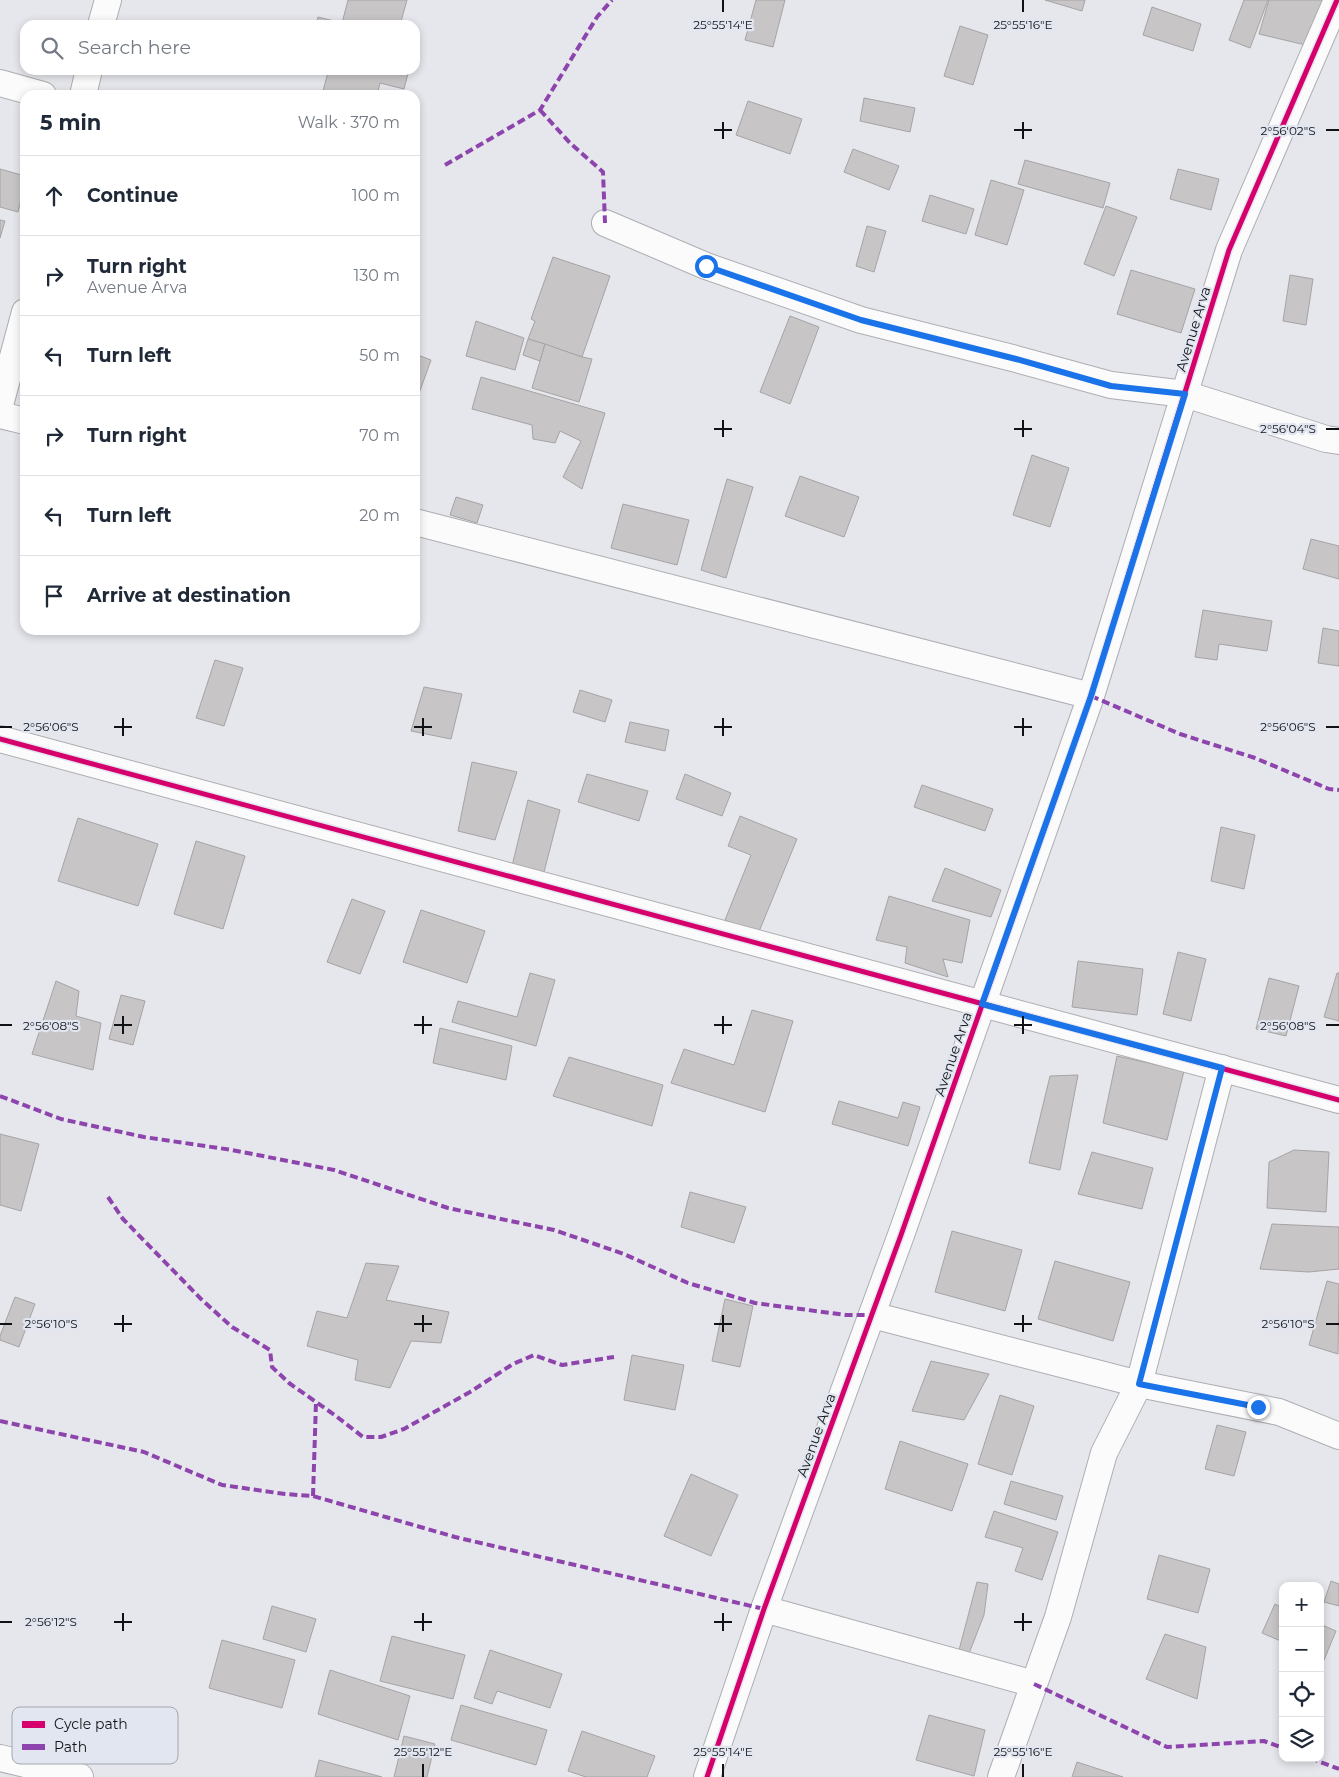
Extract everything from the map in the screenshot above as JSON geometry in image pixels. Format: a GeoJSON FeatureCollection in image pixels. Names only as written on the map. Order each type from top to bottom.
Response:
{"type":"FeatureCollection","features":[{"type":"Feature","properties":{"kind":"street"},"geometry":{"type":"LineString","coordinates":[[102,20],[108,0]]}},
{"type":"Feature","properties":{"kind":"street","name":"Avenue Arva"},"geometry":{"type":"LineString","coordinates":[[707,1777],[764,1609],[872,1315],[1091,696],[1230,250],[1337,0]]}},
{"type":"Feature","properties":{"kind":"street"},"geometry":{"type":"LineString","coordinates":[[84,90],[88,75]]}},
{"type":"Feature","properties":{"kind":"street"},"geometry":{"type":"LineString","coordinates":[[0,83],[25,90]]}},
{"type":"Feature","properties":{"kind":"street"},"geometry":{"type":"LineString","coordinates":[[605,223],[706,266],[861,320],[1016,359],[1111,386],[1185,394],[1326,439],[1339,441]]}},
{"type":"Feature","properties":{"kind":"street"},"geometry":{"type":"LineString","coordinates":[[0,405],[20,331]]}},
{"type":"Feature","properties":{"kind":"street"},"geometry":{"type":"LineString","coordinates":[[0,414],[20,420]]}},
{"type":"Feature","properties":{"kind":"street"},"geometry":{"type":"LineString","coordinates":[[420,523],[1091,696]]}},
{"type":"Feature","properties":{"kind":"street"},"geometry":{"type":"LineString","coordinates":[[0,739],[1339,1100]]}},
{"type":"Feature","properties":{"kind":"street"},"geometry":{"type":"LineString","coordinates":[[1001,1777],[1058,1617],[1104,1453],[1139,1384],[1222,1068]]}},
{"type":"Feature","properties":{"kind":"street"},"geometry":{"type":"LineString","coordinates":[[872,1315],[1139,1384],[1279,1412],[1339,1436]]}},
{"type":"Feature","properties":{"kind":"street"},"geometry":{"type":"LineString","coordinates":[[764,1609],[1034,1684]]}},
{"type":"Feature","properties":{"kind":"street"},"geometry":{"type":"LineString","coordinates":[[25,1764],[80,1777]]}},
{"type":"Feature","properties":{"kind":"building"},"geometry":{"type":"Polygon","coordinates":[[[348,0],[407,0],[401,20],[343,20],[348,0]]]}},
{"type":"Feature","properties":{"kind":"building"},"geometry":{"type":"Polygon","coordinates":[[[756,0],[785,0],[773,47],[745,40],[756,0]]]}},
{"type":"Feature","properties":{"kind":"building"},"geometry":{"type":"Polygon","coordinates":[[[1045,0],[1085,0],[1082,11],[1045,0]]]}},
{"type":"Feature","properties":{"kind":"building"},"geometry":{"type":"Polygon","coordinates":[[[1244,0],[1268,0],[1250,48],[1229,40],[1244,0]]]}},
{"type":"Feature","properties":{"kind":"building"},"geometry":{"type":"Polygon","coordinates":[[[1269,0],[1326,0],[1314,47],[1259,34],[1269,0]]]}},
{"type":"Feature","properties":{"kind":"building"},"geometry":{"type":"Polygon","coordinates":[[[1152,7],[1201,24],[1193,51],[1143,35],[1152,7]]]}},
{"type":"Feature","properties":{"kind":"building"},"geometry":{"type":"Polygon","coordinates":[[[318,17],[330,20],[317,20],[318,17]]]}},
{"type":"Feature","properties":{"kind":"building"},"geometry":{"type":"Polygon","coordinates":[[[960,26],[988,35],[973,85],[944,76],[960,26]]]}},
{"type":"Feature","properties":{"kind":"building"},"geometry":{"type":"Polygon","coordinates":[[[327,75],[408,75],[404,89],[380,83],[378,90],[323,90],[327,75]]]}},
{"type":"Feature","properties":{"kind":"building"},"geometry":{"type":"Polygon","coordinates":[[[864,98],[915,108],[910,132],[860,121],[864,98]]]}},
{"type":"Feature","properties":{"kind":"building"},"geometry":{"type":"Polygon","coordinates":[[[748,101],[802,119],[790,154],[736,135],[748,101]]]}},
{"type":"Feature","properties":{"kind":"building"},"geometry":{"type":"Polygon","coordinates":[[[853,149],[899,166],[889,190],[844,172],[853,149]]]}},
{"type":"Feature","properties":{"kind":"building"},"geometry":{"type":"Polygon","coordinates":[[[1025,160],[1110,183],[1103,208],[1018,184],[1025,160]]]}},
{"type":"Feature","properties":{"kind":"building"},"geometry":{"type":"Polygon","coordinates":[[[0,169],[20,175],[20,204],[18,212],[0,207],[0,169]]]}},
{"type":"Feature","properties":{"kind":"building"},"geometry":{"type":"Polygon","coordinates":[[[1178,169],[1219,179],[1211,210],[1170,199],[1178,169]]]}},
{"type":"Feature","properties":{"kind":"building"},"geometry":{"type":"Polygon","coordinates":[[[991,180],[1024,190],[1007,245],[975,235],[991,180]]]}},
{"type":"Feature","properties":{"kind":"building"},"geometry":{"type":"Polygon","coordinates":[[[930,195],[974,209],[966,234],[922,221],[930,195]]]}},
{"type":"Feature","properties":{"kind":"building"},"geometry":{"type":"Polygon","coordinates":[[[1106,206],[1137,217],[1114,276],[1084,264],[1106,206]]]}},
{"type":"Feature","properties":{"kind":"building"},"geometry":{"type":"Polygon","coordinates":[[[0,220],[5,221],[0,238],[0,220]]]}},
{"type":"Feature","properties":{"kind":"building"},"geometry":{"type":"Polygon","coordinates":[[[867,226],[886,231],[874,272],[856,266],[867,226]]]}},
{"type":"Feature","properties":{"kind":"building"},"geometry":{"type":"Polygon","coordinates":[[[553,257],[610,276],[582,357],[528,339],[535,321],[531,319],[553,257]]]}},
{"type":"Feature","properties":{"kind":"building"},"geometry":{"type":"Polygon","coordinates":[[[1131,270],[1195,289],[1181,333],[1117,314],[1131,270]]]}},
{"type":"Feature","properties":{"kind":"building"},"geometry":{"type":"Polygon","coordinates":[[[1290,275],[1313,279],[1306,325],[1283,321],[1290,275]]]}},
{"type":"Feature","properties":{"kind":"building"},"geometry":{"type":"Polygon","coordinates":[[[790,316],[819,327],[790,404],[760,392],[790,316]]]}},
{"type":"Feature","properties":{"kind":"building"},"geometry":{"type":"Polygon","coordinates":[[[476,321],[524,338],[515,370],[466,356],[476,321]]]}},
{"type":"Feature","properties":{"kind":"building"},"geometry":{"type":"Polygon","coordinates":[[[528,339],[545,344],[540,361],[523,355],[528,339]]]}},
{"type":"Feature","properties":{"kind":"building"},"geometry":{"type":"Polygon","coordinates":[[[545,344],[592,359],[579,402],[532,388],[545,344]]]}},
{"type":"Feature","properties":{"kind":"building"},"geometry":{"type":"Polygon","coordinates":[[[420,356],[431,360],[420,391],[420,356]]]}},
{"type":"Feature","properties":{"kind":"building"},"geometry":{"type":"Polygon","coordinates":[[[481,377],[605,413],[582,489],[563,477],[581,441],[560,431],[555,443],[533,439],[532,425],[472,409],[481,377]]]}},
{"type":"Feature","properties":{"kind":"building"},"geometry":{"type":"Polygon","coordinates":[[[1032,455],[1069,468],[1050,527],[1013,515],[1032,455]]]}},
{"type":"Feature","properties":{"kind":"building"},"geometry":{"type":"Polygon","coordinates":[[[800,476],[859,497],[844,537],[785,516],[800,476]]]}},
{"type":"Feature","properties":{"kind":"building"},"geometry":{"type":"Polygon","coordinates":[[[727,479],[753,487],[726,578],[701,570],[727,479]]]}},
{"type":"Feature","properties":{"kind":"building"},"geometry":{"type":"Polygon","coordinates":[[[456,497],[483,505],[477,523],[450,515],[456,497]]]}},
{"type":"Feature","properties":{"kind":"building"},"geometry":{"type":"Polygon","coordinates":[[[623,504],[689,520],[677,565],[611,548],[623,504]]]}},
{"type":"Feature","properties":{"kind":"building"},"geometry":{"type":"Polygon","coordinates":[[[1311,539],[1339,546],[1339,579],[1303,569],[1311,539]]]}},
{"type":"Feature","properties":{"kind":"building"},"geometry":{"type":"Polygon","coordinates":[[[1203,610],[1272,621],[1267,651],[1219,644],[1217,660],[1195,657],[1203,610]]]}},
{"type":"Feature","properties":{"kind":"building"},"geometry":{"type":"Polygon","coordinates":[[[1323,628],[1339,631],[1339,666],[1318,663],[1323,628]]]}},
{"type":"Feature","properties":{"kind":"building"},"geometry":{"type":"Polygon","coordinates":[[[215,660],[243,668],[224,726],[196,718],[215,660]]]}},
{"type":"Feature","properties":{"kind":"building"},"geometry":{"type":"Polygon","coordinates":[[[424,687],[462,694],[451,739],[411,731],[424,687]]]}},
{"type":"Feature","properties":{"kind":"building"},"geometry":{"type":"Polygon","coordinates":[[[580,690],[612,700],[605,722],[573,712],[580,690]]]}},
{"type":"Feature","properties":{"kind":"building"},"geometry":{"type":"Polygon","coordinates":[[[630,722],[669,730],[665,751],[625,742],[630,722]]]}},
{"type":"Feature","properties":{"kind":"building"},"geometry":{"type":"Polygon","coordinates":[[[472,762],[517,772],[495,840],[458,831],[472,762]]]}},
{"type":"Feature","properties":{"kind":"building"},"geometry":{"type":"Polygon","coordinates":[[[587,774],[648,791],[639,821],[578,802],[587,774]]]}},
{"type":"Feature","properties":{"kind":"building"},"geometry":{"type":"Polygon","coordinates":[[[685,774],[731,793],[722,816],[676,799],[685,774]]]}},
{"type":"Feature","properties":{"kind":"building"},"geometry":{"type":"Polygon","coordinates":[[[922,785],[993,809],[985,831],[914,807],[922,785]]]}},
{"type":"Feature","properties":{"kind":"building"},"geometry":{"type":"Polygon","coordinates":[[[528,800],[560,810],[544,872],[512,866],[528,800]]]}},
{"type":"Feature","properties":{"kind":"building"},"geometry":{"type":"Polygon","coordinates":[[[740,816],[797,839],[758,934],[725,920],[751,855],[728,846],[740,816]]]}},
{"type":"Feature","properties":{"kind":"building"},"geometry":{"type":"Polygon","coordinates":[[[78,818],[158,844],[138,906],[58,881],[78,818]]]}},
{"type":"Feature","properties":{"kind":"building"},"geometry":{"type":"Polygon","coordinates":[[[1221,827],[1255,835],[1244,889],[1211,881],[1221,827]]]}},
{"type":"Feature","properties":{"kind":"building"},"geometry":{"type":"Polygon","coordinates":[[[196,841],[245,856],[223,929],[174,914],[196,841]]]}},
{"type":"Feature","properties":{"kind":"building"},"geometry":{"type":"Polygon","coordinates":[[[945,868],[1001,890],[991,917],[932,901],[945,868]]]}},
{"type":"Feature","properties":{"kind":"building"},"geometry":{"type":"Polygon","coordinates":[[[889,896],[970,920],[962,963],[943,959],[948,977],[905,963],[907,947],[876,940],[889,896]]]}},
{"type":"Feature","properties":{"kind":"building"},"geometry":{"type":"Polygon","coordinates":[[[352,899],[385,911],[360,974],[327,962],[352,899]]]}},
{"type":"Feature","properties":{"kind":"building"},"geometry":{"type":"Polygon","coordinates":[[[421,910],[485,931],[467,983],[403,962],[421,910]]]}},
{"type":"Feature","properties":{"kind":"building"},"geometry":{"type":"Polygon","coordinates":[[[1178,952],[1206,959],[1191,1021],[1163,1014],[1178,952]]]}},
{"type":"Feature","properties":{"kind":"building"},"geometry":{"type":"Polygon","coordinates":[[[1078,961],[1143,969],[1137,1015],[1072,1007],[1078,961]]]}},
{"type":"Feature","properties":{"kind":"building"},"geometry":{"type":"Polygon","coordinates":[[[530,973],[555,980],[536,1046],[452,1022],[458,1001],[517,1017],[530,973]]]}},
{"type":"Feature","properties":{"kind":"building"},"geometry":{"type":"Polygon","coordinates":[[[1337,973],[1339,973],[1339,1021],[1324,1017],[1337,973]]]}},
{"type":"Feature","properties":{"kind":"building"},"geometry":{"type":"Polygon","coordinates":[[[1269,978],[1299,986],[1286,1036],[1256,1029],[1269,978]]]}},
{"type":"Feature","properties":{"kind":"building"},"geometry":{"type":"Polygon","coordinates":[[[56,981],[79,991],[76,1016],[101,1023],[93,1070],[32,1054],[56,981]]]}},
{"type":"Feature","properties":{"kind":"building"},"geometry":{"type":"Polygon","coordinates":[[[121,995],[145,1001],[133,1045],[109,1039],[121,995]]]}},
{"type":"Feature","properties":{"kind":"building"},"geometry":{"type":"Polygon","coordinates":[[[752,1010],[793,1021],[765,1112],[671,1083],[684,1049],[734,1065],[752,1010]]]}},
{"type":"Feature","properties":{"kind":"building"},"geometry":{"type":"Polygon","coordinates":[[[440,1028],[512,1046],[506,1080],[433,1063],[440,1028]]]}},
{"type":"Feature","properties":{"kind":"building"},"geometry":{"type":"Polygon","coordinates":[[[1117,1056],[1184,1071],[1167,1140],[1103,1123],[1117,1056]]]}},
{"type":"Feature","properties":{"kind":"building"},"geometry":{"type":"Polygon","coordinates":[[[569,1057],[663,1085],[652,1126],[553,1096],[569,1057]]]}},
{"type":"Feature","properties":{"kind":"building"},"geometry":{"type":"Polygon","coordinates":[[[1078,1075],[1060,1170],[1029,1163],[1050,1076],[1078,1075]]]}},
{"type":"Feature","properties":{"kind":"building"},"geometry":{"type":"Polygon","coordinates":[[[839,1101],[898,1118],[903,1102],[920,1107],[908,1146],[832,1124],[839,1101]]]}},
{"type":"Feature","properties":{"kind":"building"},"geometry":{"type":"Polygon","coordinates":[[[0,1134],[39,1144],[21,1211],[0,1205],[0,1134]]]}},
{"type":"Feature","properties":{"kind":"building"},"geometry":{"type":"Polygon","coordinates":[[[1294,1150],[1329,1152],[1326,1212],[1267,1208],[1269,1162],[1294,1150]]]}},
{"type":"Feature","properties":{"kind":"building"},"geometry":{"type":"Polygon","coordinates":[[[1092,1152],[1153,1168],[1142,1209],[1078,1194],[1092,1152]]]}},
{"type":"Feature","properties":{"kind":"building"},"geometry":{"type":"Polygon","coordinates":[[[690,1192],[746,1207],[734,1243],[681,1227],[690,1192]]]}},
{"type":"Feature","properties":{"kind":"building"},"geometry":{"type":"Polygon","coordinates":[[[1272,1224],[1339,1227],[1339,1269],[1309,1272],[1260,1269],[1272,1224]]]}},
{"type":"Feature","properties":{"kind":"building"},"geometry":{"type":"Polygon","coordinates":[[[952,1231],[1022,1250],[1005,1311],[935,1292],[952,1231]]]}},
{"type":"Feature","properties":{"kind":"building"},"geometry":{"type":"Polygon","coordinates":[[[1055,1261],[1130,1282],[1113,1341],[1038,1319],[1055,1261]]]}},
{"type":"Feature","properties":{"kind":"building"},"geometry":{"type":"Polygon","coordinates":[[[366,1263],[399,1266],[386,1300],[449,1312],[441,1343],[411,1341],[390,1388],[355,1380],[358,1360],[307,1346],[317,1311],[347,1318],[366,1263]]]}},
{"type":"Feature","properties":{"kind":"building"},"geometry":{"type":"Polygon","coordinates":[[[1327,1281],[1339,1284],[1338,1354],[1309,1345],[1327,1281]]]}},
{"type":"Feature","properties":{"kind":"building"},"geometry":{"type":"Polygon","coordinates":[[[15,1297],[35,1304],[19,1347],[0,1340],[15,1297]]]}},
{"type":"Feature","properties":{"kind":"building"},"geometry":{"type":"Polygon","coordinates":[[[725,1299],[753,1306],[740,1367],[712,1361],[725,1299]]]}},
{"type":"Feature","properties":{"kind":"building"},"geometry":{"type":"Polygon","coordinates":[[[632,1355],[684,1365],[675,1410],[624,1400],[632,1355]]]}},
{"type":"Feature","properties":{"kind":"building"},"geometry":{"type":"Polygon","coordinates":[[[931,1361],[989,1374],[964,1420],[912,1411],[931,1361]]]}},
{"type":"Feature","properties":{"kind":"building"},"geometry":{"type":"Polygon","coordinates":[[[1000,1395],[1034,1406],[1012,1475],[978,1464],[1000,1395]]]}},
{"type":"Feature","properties":{"kind":"building"},"geometry":{"type":"Polygon","coordinates":[[[1217,1425],[1246,1432],[1234,1476],[1205,1469],[1217,1425]]]}},
{"type":"Feature","properties":{"kind":"building"},"geometry":{"type":"Polygon","coordinates":[[[900,1441],[968,1464],[952,1511],[885,1489],[900,1441]]]}},
{"type":"Feature","properties":{"kind":"building"},"geometry":{"type":"Polygon","coordinates":[[[691,1474],[738,1495],[711,1556],[664,1536],[691,1474]]]}},
{"type":"Feature","properties":{"kind":"building"},"geometry":{"type":"Polygon","coordinates":[[[1011,1481],[1063,1496],[1056,1520],[1004,1504],[1011,1481]]]}},
{"type":"Feature","properties":{"kind":"building"},"geometry":{"type":"Polygon","coordinates":[[[994,1511],[1058,1532],[1042,1580],[1015,1571],[1023,1548],[985,1537],[994,1511]]]}},
{"type":"Feature","properties":{"kind":"building"},"geometry":{"type":"Polygon","coordinates":[[[1159,1555],[1210,1569],[1198,1613],[1147,1599],[1159,1555]]]}},
{"type":"Feature","properties":{"kind":"building"},"geometry":{"type":"Polygon","coordinates":[[[1331,1581],[1339,1584],[1339,1606],[1324,1602],[1331,1581]]]}},
{"type":"Feature","properties":{"kind":"building"},"geometry":{"type":"Polygon","coordinates":[[[977,1582],[988,1584],[984,1615],[968,1656],[958,1654],[977,1582]]]}},
{"type":"Feature","properties":{"kind":"building"},"geometry":{"type":"Polygon","coordinates":[[[1275,1604],[1279,1606],[1279,1640],[1262,1633],[1275,1604]]]}},
{"type":"Feature","properties":{"kind":"building"},"geometry":{"type":"Polygon","coordinates":[[[272,1606],[316,1619],[306,1652],[263,1639],[272,1606]]]}},
{"type":"Feature","properties":{"kind":"building"},"geometry":{"type":"Polygon","coordinates":[[[1324,1626],[1336,1631],[1324,1660],[1324,1626]]]}},
{"type":"Feature","properties":{"kind":"building"},"geometry":{"type":"Polygon","coordinates":[[[1165,1634],[1206,1647],[1197,1699],[1146,1679],[1165,1634]]]}},
{"type":"Feature","properties":{"kind":"building"},"geometry":{"type":"Polygon","coordinates":[[[392,1636],[465,1655],[453,1699],[380,1681],[392,1636]]]}},
{"type":"Feature","properties":{"kind":"building"},"geometry":{"type":"Polygon","coordinates":[[[222,1640],[295,1660],[282,1708],[209,1688],[222,1640]]]}},
{"type":"Feature","properties":{"kind":"building"},"geometry":{"type":"Polygon","coordinates":[[[490,1650],[562,1674],[550,1708],[497,1691],[492,1704],[474,1698],[490,1650]]]}},
{"type":"Feature","properties":{"kind":"building"},"geometry":{"type":"Polygon","coordinates":[[[330,1670],[410,1696],[398,1740],[318,1714],[330,1670]]]}},
{"type":"Feature","properties":{"kind":"building"},"geometry":{"type":"Polygon","coordinates":[[[461,1705],[547,1730],[536,1765],[451,1740],[461,1705]]]}},
{"type":"Feature","properties":{"kind":"building"},"geometry":{"type":"Polygon","coordinates":[[[929,1715],[985,1730],[974,1776],[916,1760],[929,1715]]]}},
{"type":"Feature","properties":{"kind":"building"},"geometry":{"type":"Polygon","coordinates":[[[582,1731],[655,1756],[647,1777],[586,1777],[568,1771],[582,1731]]]}},
{"type":"Feature","properties":{"kind":"building"},"geometry":{"type":"Polygon","coordinates":[[[404,1736],[435,1744],[427,1777],[394,1777],[404,1736]]]}},
{"type":"Feature","properties":{"kind":"building"},"geometry":{"type":"Polygon","coordinates":[[[319,1760],[382,1777],[315,1777],[319,1760]]]}},
{"type":"Feature","properties":{"kind":"building"},"geometry":{"type":"Polygon","coordinates":[[[1077,1762],[1123,1777],[1072,1777],[1077,1762]]]}},
{"type":"Feature","properties":{"kind":"marked path"},"geometry":{"type":"LineString","coordinates":[[445,165],[540,110],[597,17],[612,0]]}},
{"type":"Feature","properties":{"kind":"marked path"},"geometry":{"type":"LineString","coordinates":[[540,110],[570,143],[603,172],[605,223]]}},
{"type":"Feature","properties":{"kind":"marked path"},"geometry":{"type":"LineString","coordinates":[[1091,696],[1180,734],[1255,758],[1329,789],[1339,790]]}},
{"type":"Feature","properties":{"kind":"marked path"},"geometry":{"type":"LineString","coordinates":[[0,1096],[61,1119],[144,1137],[232,1150],[334,1170],[448,1208],[554,1230],[624,1254],[688,1283],[755,1303],[846,1315],[872,1315]]}},
{"type":"Feature","properties":{"kind":"marked path"},"geometry":{"type":"LineString","coordinates":[[108,1197],[123,1219],[201,1299],[232,1327],[270,1350],[272,1367],[289,1383],[363,1437],[381,1437],[404,1429],[470,1392],[513,1364],[534,1355],[562,1365],[614,1357]]}},
{"type":"Feature","properties":{"kind":"marked path"},"geometry":{"type":"LineString","coordinates":[[313,1496],[316,1402]]}},
{"type":"Feature","properties":{"kind":"marked path"},"geometry":{"type":"LineString","coordinates":[[0,1421],[144,1452],[222,1485],[313,1496],[455,1537],[764,1609]]}},
{"type":"Feature","properties":{"kind":"marked path"},"geometry":{"type":"LineString","coordinates":[[1034,1684],[1167,1747],[1264,1741],[1279,1747]]}},
{"type":"Feature","properties":{"kind":"marked path"},"geometry":{"type":"LineString","coordinates":[[1321,1762],[1339,1769]]}},
{"type":"Feature","properties":{"kind":"cycle path"},"geometry":{"type":"LineString","coordinates":[[707,1777],[764,1609],[901,1235],[1091,696],[1229,250],[1337,0]]}},
{"type":"Feature","properties":{"kind":"cycle path"},"geometry":{"type":"LineString","coordinates":[[0,739],[1339,1100]]}},
{"type":"Feature","properties":{"kind":"route"},"geometry":{"type":"LineString","coordinates":[[706,266],[861,320],[1016,359],[1111,386],[1185,394],[1091,696],[982,1004],[1222,1068],[1139,1384],[1258,1407]]}}]}
